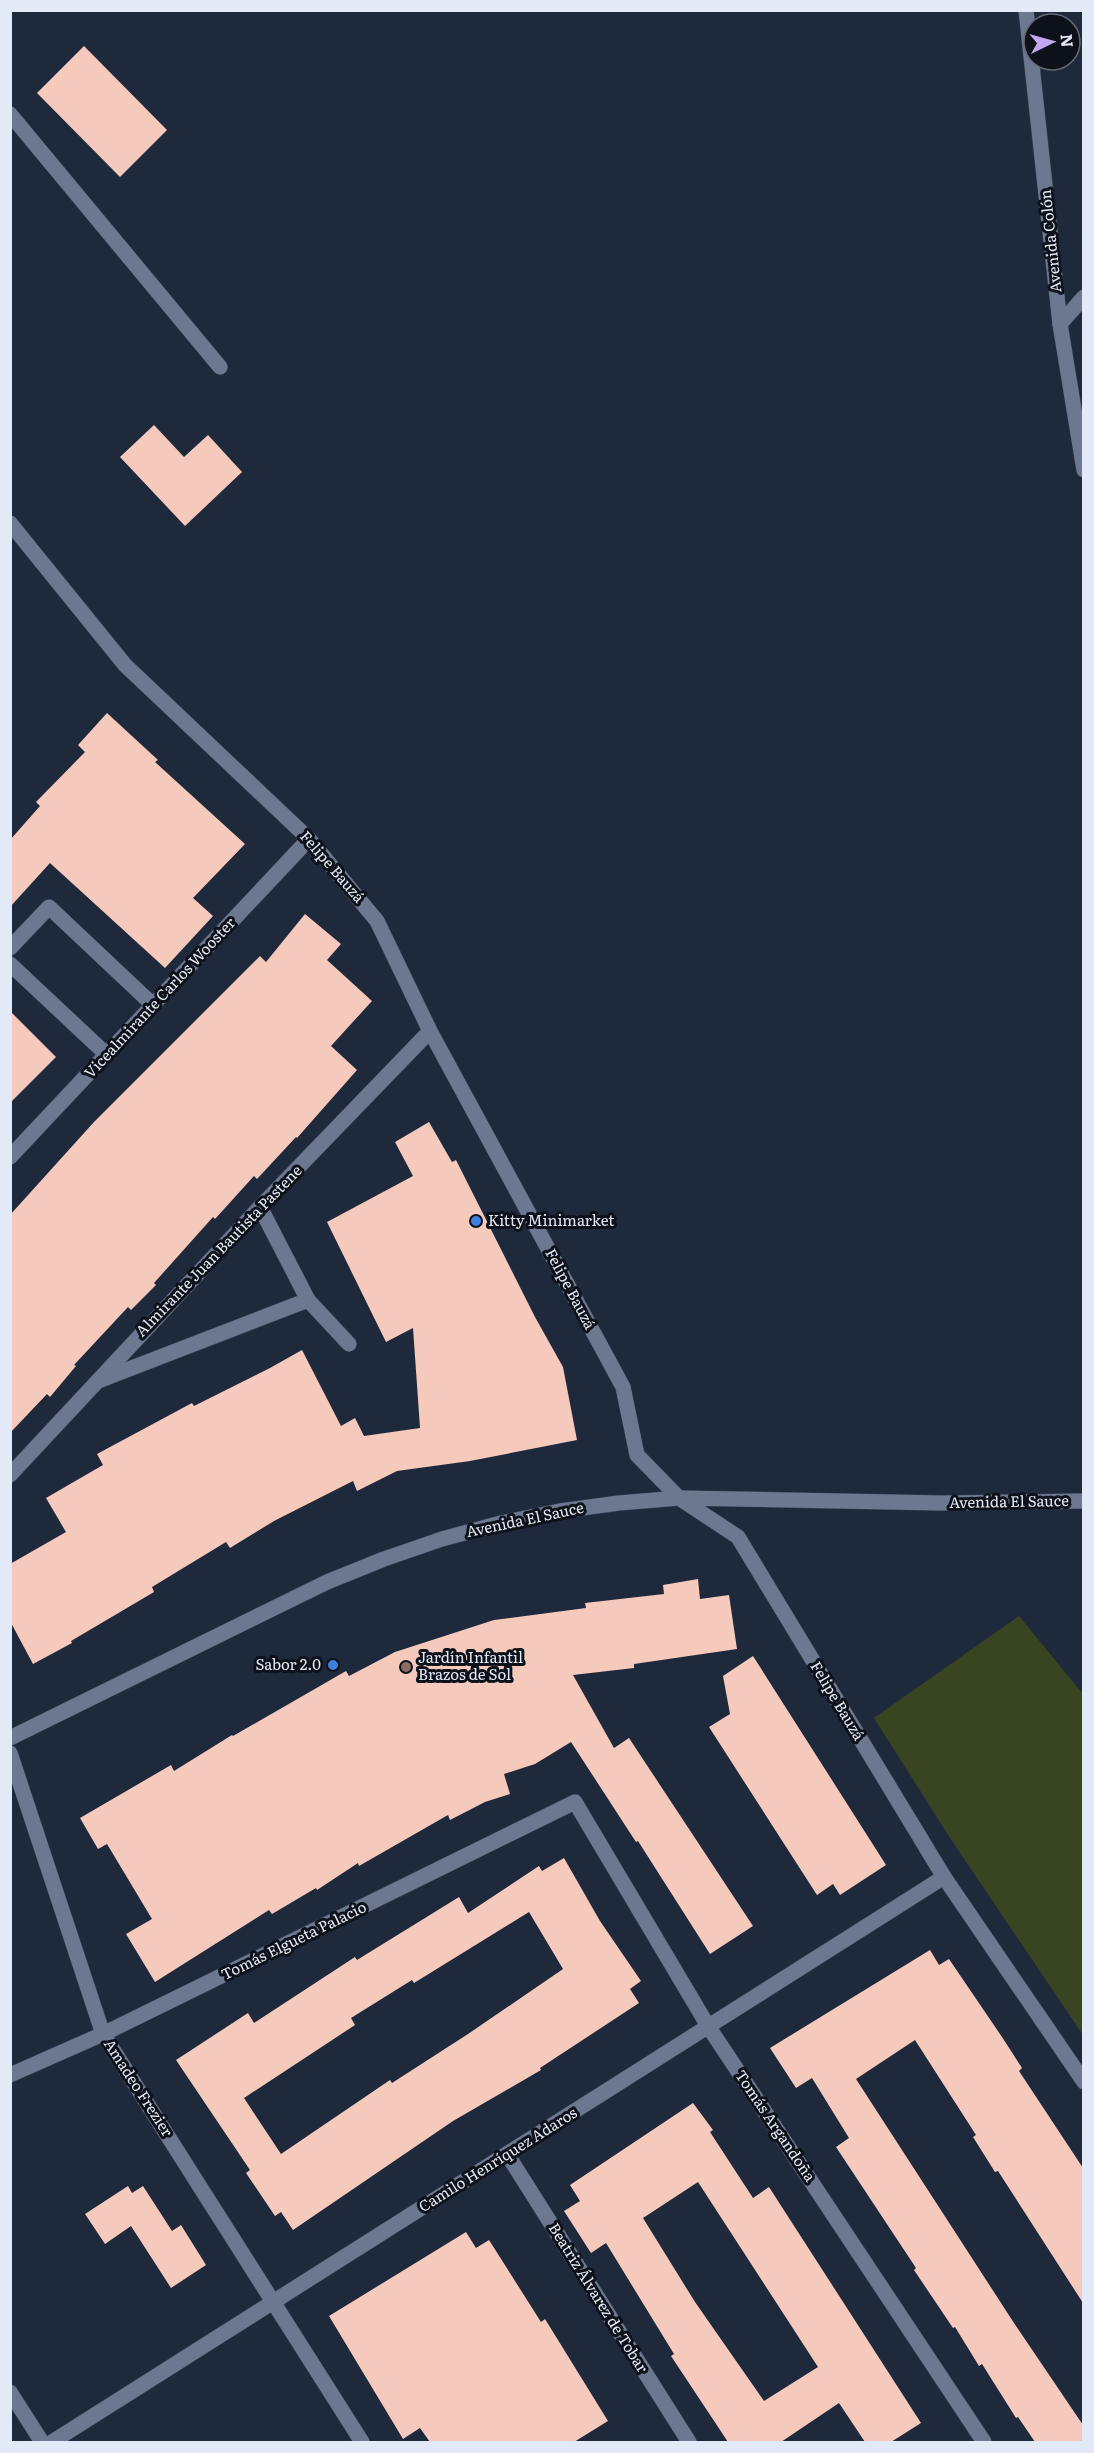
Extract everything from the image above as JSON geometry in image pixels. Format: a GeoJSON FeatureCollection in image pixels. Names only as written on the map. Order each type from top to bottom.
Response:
{"type":"FeatureCollection","features":[{"type":"Feature","properties":{"kind":"street","name":"Avenida Colón"},"geometry":{"type":"LineString","coordinates":[[1026,10],[1060,324],[1083,470]]}},
{"type":"Feature","properties":{"kind":"street"},"geometry":{"type":"LineString","coordinates":[[10,114],[220,367]]}},
{"type":"Feature","properties":{"kind":"street"},"geometry":{"type":"LineString","coordinates":[[1060,324],[1083,297]]}},
{"type":"Feature","properties":{"kind":"street","name":"Felipe Bauzá"},"geometry":{"type":"LineString","coordinates":[[10,523],[125,665],[309,839],[377,921],[430,1031],[623,1387],[637,1455],[679,1498],[738,1537],[944,1877],[1083,2082]]}},
{"type":"Feature","properties":{"kind":"street","name":"Vicealmirante Carlos Wooster"},"geometry":{"type":"LineString","coordinates":[[10,1157],[309,839]]}},
{"type":"Feature","properties":{"kind":"street"},"geometry":{"type":"LineString","coordinates":[[10,948],[50,907],[153,1005]]}},
{"type":"Feature","properties":{"kind":"street"},"geometry":{"type":"LineString","coordinates":[[10,964],[106,1054]]}},
{"type":"Feature","properties":{"kind":"street","name":"Almirante Juan Bautista Pastene"},"geometry":{"type":"LineString","coordinates":[[10,1475],[260,1207],[430,1031]]}},
{"type":"Feature","properties":{"kind":"street"},"geometry":{"type":"LineString","coordinates":[[260,1207],[308,1300],[349,1344]]}},
{"type":"Feature","properties":{"kind":"street"},"geometry":{"type":"LineString","coordinates":[[95,1382],[308,1300]]}},
{"type":"Feature","properties":{"kind":"street","name":"Avenida El Sauce"},"geometry":{"type":"LineString","coordinates":[[10,1738],[327,1582],[442,1539],[513,1520],[619,1503],[679,1498],[942,1503],[1083,1501]]}},
{"type":"Feature","properties":{"kind":"street","name":"Amadeo Frezier"},"geometry":{"type":"LineString","coordinates":[[10,1753],[103,2034],[362,2442]]}},
{"type":"Feature","properties":{"kind":"street","name":"Tomás Elgueta Palacio"},"geometry":{"type":"LineString","coordinates":[[10,2075],[103,2034],[576,1803]]}},
{"type":"Feature","properties":{"kind":"street","name":"Tomás Argandoña"},"geometry":{"type":"LineString","coordinates":[[576,1803],[708,2026],[984,2442]]}},
{"type":"Feature","properties":{"kind":"street","name":"Camilo Henríquez Adaros"},"geometry":{"type":"LineString","coordinates":[[52,2442],[944,1877]]}},
{"type":"Feature","properties":{"kind":"street","name":"Beatriz Álvarez de Tobar"},"geometry":{"type":"LineString","coordinates":[[507,2154],[689,2442]]}},
{"type":"Feature","properties":{"kind":"street"},"geometry":{"type":"LineString","coordinates":[[10,2392],[42,2442]]}},
{"type":"Feature","properties":{"kind":"green space"},"geometry":{"type":"Polygon","coordinates":[[[1019,1616],[1083,1694],[1083,2035],[952,1841],[874,1718],[1019,1616]]]}},
{"type":"Feature","properties":{"kind":"building"},"geometry":{"type":"Polygon","coordinates":[[[84,46],[167,130],[120,177],[37,93],[84,46]]]}},
{"type":"Feature","properties":{"kind":"building"},"geometry":{"type":"Polygon","coordinates":[[[154,425],[184,457],[208,435],[242,472],[185,526],[120,457],[154,425]]]}},
{"type":"Feature","properties":{"kind":"building"},"geometry":{"type":"Polygon","coordinates":[[[107,713],[158,760],[155,762],[245,844],[193,898],[213,916],[165,968],[50,863],[10,907],[10,840],[40,806],[36,802],[85,752],[78,745],[107,713]]]}},
{"type":"Feature","properties":{"kind":"building"},"geometry":{"type":"Polygon","coordinates":[[[305,914],[341,944],[327,960],[372,1001],[331,1046],[357,1070],[257,1179],[254,1176],[215,1219],[213,1217],[154,1283],[156,1285],[131,1310],[128,1307],[74,1365],[76,1366],[50,1397],[47,1394],[10,1433],[10,1215],[94,1122],[260,956],[266,962],[305,914]]]}},
{"type":"Feature","properties":{"kind":"building"},"geometry":{"type":"Polygon","coordinates":[[[10,1011],[56,1057],[10,1103],[10,1011]]]}},
{"type":"Feature","properties":{"kind":"building"},"geometry":{"type":"Polygon","coordinates":[[[429,1122],[452,1162],[456,1160],[535,1317],[563,1367],[577,1440],[470,1461],[397,1471],[357,1491],[353,1481],[274,1521],[230,1548],[226,1542],[152,1587],[154,1592],[71,1641],[72,1643],[33,1664],[10,1621],[10,1564],[66,1532],[46,1498],[103,1465],[97,1454],[192,1403],[194,1406],[302,1350],[341,1426],[355,1418],[364,1436],[420,1428],[413,1328],[386,1342],[327,1222],[413,1176],[395,1142],[429,1122]]]}},
{"type":"Feature","properties":{"kind":"building"},"geometry":{"type":"Polygon","coordinates":[[[698,1579],[700,1599],[729,1595],[737,1649],[634,1664],[634,1668],[573,1675],[614,1748],[629,1738],[753,1926],[710,1954],[571,1742],[535,1764],[504,1774],[510,1794],[485,1802],[450,1820],[448,1815],[359,1866],[358,1863],[317,1890],[316,1888],[272,1914],[269,1910],[155,1982],[126,1934],[152,1919],[107,1844],[98,1849],[80,1818],[171,1765],[174,1771],[232,1735],[346,1671],[349,1676],[395,1652],[494,1620],[586,1608],[585,1603],[664,1594],[663,1585],[698,1579]]]}},
{"type":"Feature","properties":{"kind":"building"},"geometry":{"type":"Polygon","coordinates":[[[753,1656],[886,1865],[840,1895],[833,1884],[817,1895],[709,1727],[730,1714],[723,1676],[753,1656]]]}},
{"type":"Feature","properties":{"kind":"building"},"geometry":{"type":"Polygon","coordinates":[[[564,1858],[600,1921],[641,1981],[630,1989],[639,2003],[540,2068],[541,2070],[453,2121],[293,2230],[281,2212],[275,2216],[246,2173],[250,2170],[176,2060],[248,2013],[254,2023],[355,1957],[357,1960],[459,1897],[468,1913],[539,1866],[542,1871],[564,1858]],[[529,1912],[414,1983],[412,1980],[351,2018],[355,2025],[244,2098],[281,2154],[390,2080],[392,2083],[468,2034],[563,1969],[529,1912]]]}},
{"type":"Feature","properties":{"kind":"building"},"geometry":{"type":"Polygon","coordinates":[[[930,1950],[939,1965],[949,1959],[1022,2068],[1019,2071],[1083,2168],[1083,2303],[998,2171],[995,2172],[973,2137],[976,2135],[915,2040],[856,2079],[1083,2425],[1083,2442],[1035,2442],[1018,2417],[1016,2418],[982,2364],[979,2366],[955,2327],[953,2328],[836,2147],[849,2138],[812,2078],[796,2088],[770,2048],[930,1950]]]}},
{"type":"Feature","properties":{"kind":"building"},"geometry":{"type":"Polygon","coordinates":[[[693,2103],[713,2130],[710,2132],[753,2198],[769,2187],[921,2423],[891,2442],[865,2442],[839,2403],[781,2442],[728,2442],[671,2356],[674,2354],[606,2243],[591,2253],[564,2211],[580,2201],[570,2185],[693,2103]],[[698,2182],[643,2218],[695,2302],[764,2401],[818,2367],[698,2182]]]}},
{"type":"Feature","properties":{"kind":"building"},"geometry":{"type":"Polygon","coordinates":[[[128,2186],[132,2193],[143,2186],[172,2231],[181,2225],[206,2265],[171,2288],[131,2226],[105,2244],[85,2214],[128,2186]]]}},
{"type":"Feature","properties":{"kind":"building"},"geometry":{"type":"Polygon","coordinates":[[[466,2232],[476,2248],[489,2240],[541,2322],[545,2319],[608,2421],[574,2442],[430,2442],[420,2428],[403,2439],[329,2316],[466,2232]]]}},
{"type":"Feature","properties":{"kind":"place","name":"Kitty Minimarket"},"geometry":{"type":"Point","coordinates":[476,1221]}},
{"type":"Feature","properties":{"kind":"place","name":"Sabor 2.0"},"geometry":{"type":"Point","coordinates":[333,1665]}},
{"type":"Feature","properties":{"kind":"place","name":"Jardín Infantil Brazos de Sol"},"geometry":{"type":"Point","coordinates":[406,1667]}}]}
